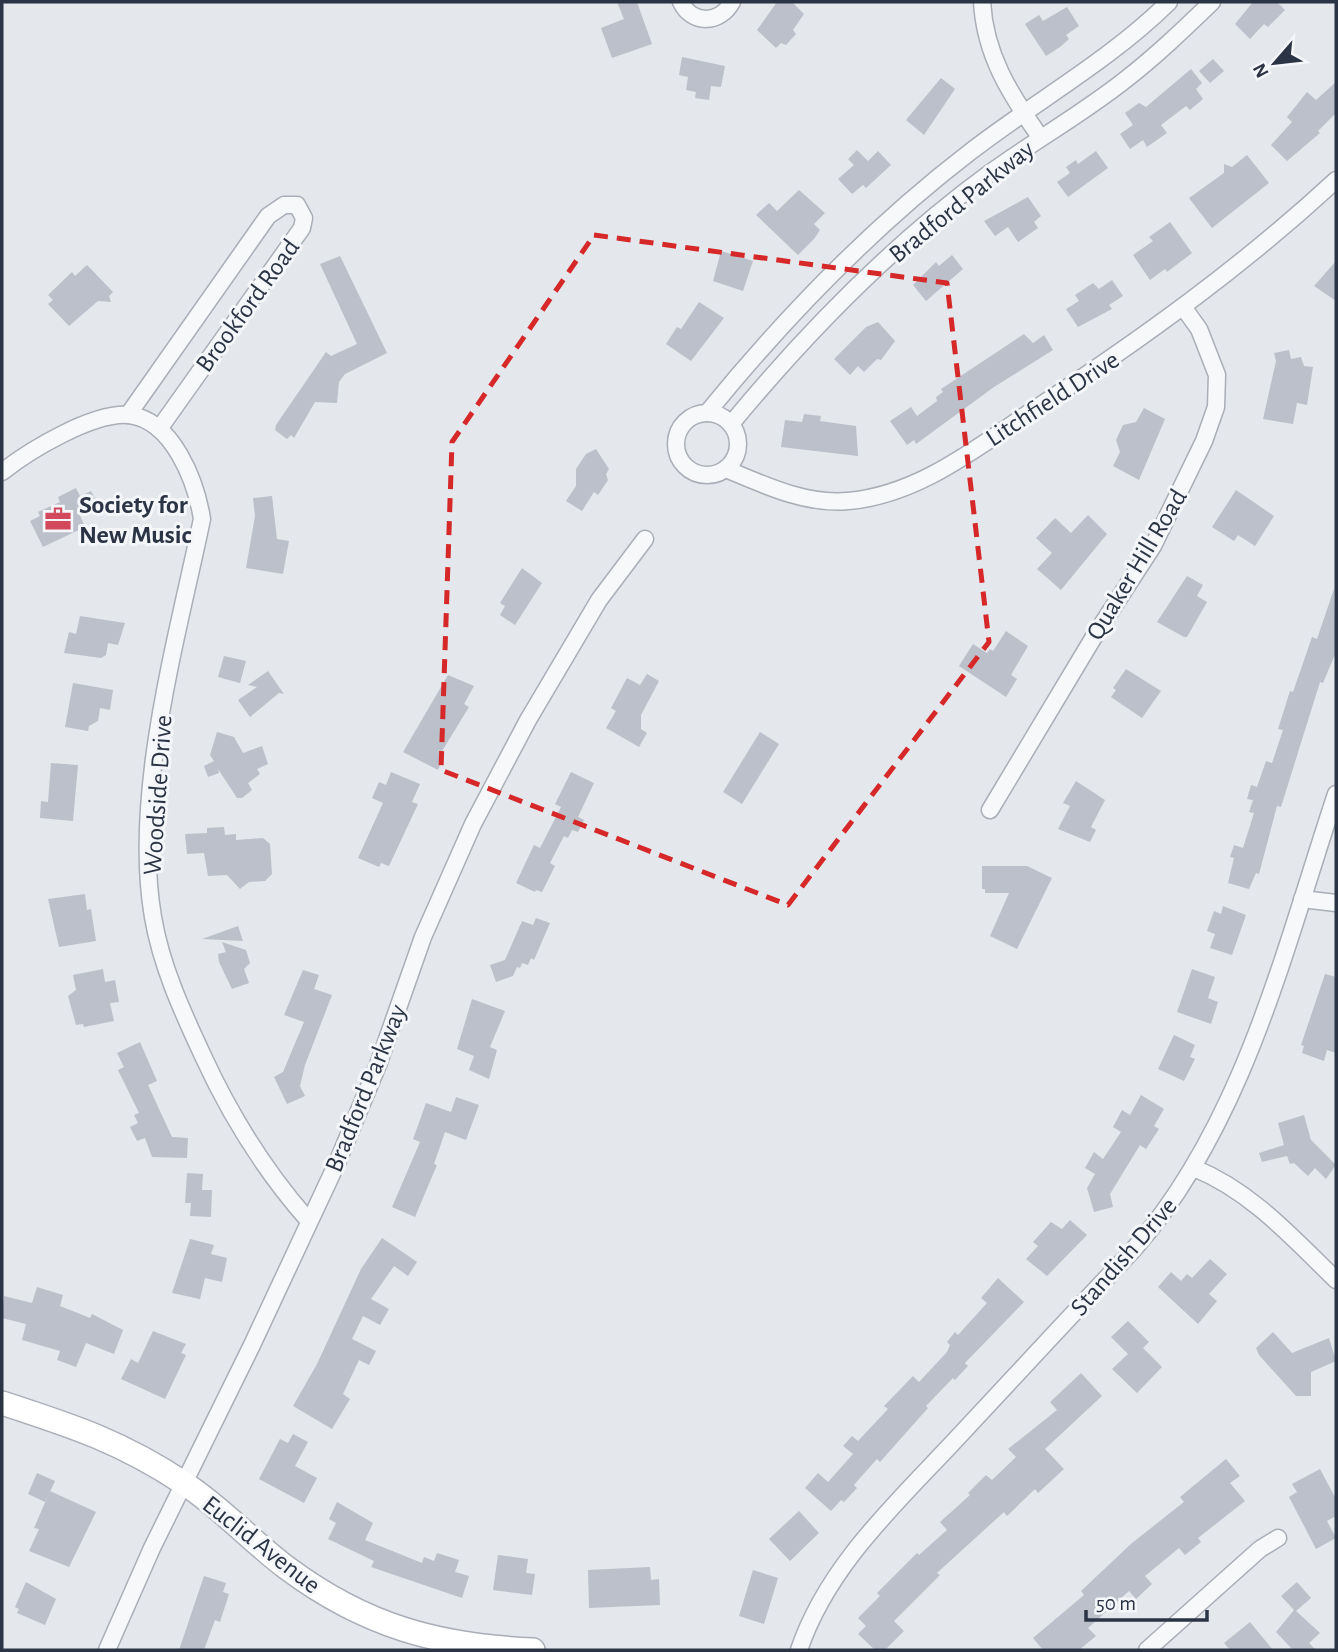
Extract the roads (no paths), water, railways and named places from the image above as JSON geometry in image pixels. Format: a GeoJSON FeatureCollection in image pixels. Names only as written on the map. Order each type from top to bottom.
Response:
{"type":"FeatureCollection","features":[{"type":"Feature","properties":{"kind":"street"},"geometry":{"type":"LineString","coordinates":[[681,2],[694,16],[708,20],[721,15],[732,2]]}},
{"type":"Feature","properties":{"kind":"street"},"geometry":{"type":"LineString","coordinates":[[982,2],[985,36],[998,71],[1040,137]]}},
{"type":"Feature","properties":{"kind":"street","name":"Bradford Parkway"},"geometry":{"type":"LineString","coordinates":[[726,469],[702,475],[686,468],[677,454],[679,429],[691,417],[707,412],[759,349],[829,275],[904,205],[971,150],[1094,66],[1169,2]]}},
{"type":"Feature","properties":{"kind":"street","name":"Bradford Parkway"},"geometry":{"type":"LineString","coordinates":[[731,424],[770,376],[909,237],[1040,137],[1124,82],[1212,2]]}},
{"type":"Feature","properties":{"kind":"street","name":"Litchfield Drive"},"geometry":{"type":"LineString","coordinates":[[726,469],[788,494],[847,501],[888,493],[938,473],[1118,354],[1183,307],[1248,257],[1336,180]]}},
{"type":"Feature","properties":{"kind":"street","name":"Brookford Road"},"geometry":{"type":"LineString","coordinates":[[128,415],[268,216],[284,205],[297,205],[304,218],[302,228],[159,429]]}},
{"type":"Feature","properties":{"kind":"street","name":"Quaker Hill Road"},"geometry":{"type":"LineString","coordinates":[[990,810],[1095,635],[1153,546],[1204,441],[1216,407],[1217,375],[1199,330],[1183,307]]}},
{"type":"Feature","properties":{"kind":"street"},"geometry":{"type":"LineString","coordinates":[[707,412],[716,414],[731,424],[736,432],[737,453],[726,469]]}},
{"type":"Feature","properties":{"kind":"street"},"geometry":{"type":"LineString","coordinates":[[2,472],[74,429],[97,420],[128,415],[148,420],[159,429]]}},
{"type":"Feature","properties":{"kind":"street","name":"Woodside Drive"},"geometry":{"type":"LineString","coordinates":[[159,429],[176,450],[197,490],[202,519],[159,726],[149,832],[153,916],[160,947],[181,1009],[226,1104],[257,1158],[308,1220]]}},
{"type":"Feature","properties":{"kind":"street","name":"Bradford Parkway"},"geometry":{"type":"LineString","coordinates":[[107,1650],[152,1548],[337,1163],[378,1065],[424,937],[473,824],[528,720],[599,600],[645,539]]}},
{"type":"Feature","properties":{"kind":"street","name":"Standish Drive"},"geometry":{"type":"LineString","coordinates":[[799,1650],[829,1583],[880,1521],[1163,1215],[1194,1168],[1237,1081],[1336,794]]}},
{"type":"Feature","properties":{"kind":"street"},"geometry":{"type":"LineString","coordinates":[[1302,899],[1336,903]]}},
{"type":"Feature","properties":{"kind":"street"},"geometry":{"type":"LineString","coordinates":[[1194,1168],[1222,1179],[1265,1212],[1336,1280]]}},
{"type":"Feature","properties":{"kind":"street","name":"Euclid Avenue"},"geometry":{"type":"LineString","coordinates":[[2,1403],[90,1431],[126,1448],[185,1484],[286,1567],[338,1604],[441,1645],[533,1650]]}},
{"type":"Feature","properties":{"kind":"street"},"geometry":{"type":"LineString","coordinates":[[1147,1650],[1260,1549],[1278,1538]]}},
{"type":"Feature","properties":{"kind":"place","name":"Society for New Music"},"geometry":{"type":"Point","coordinates":[58,519]}}]}
